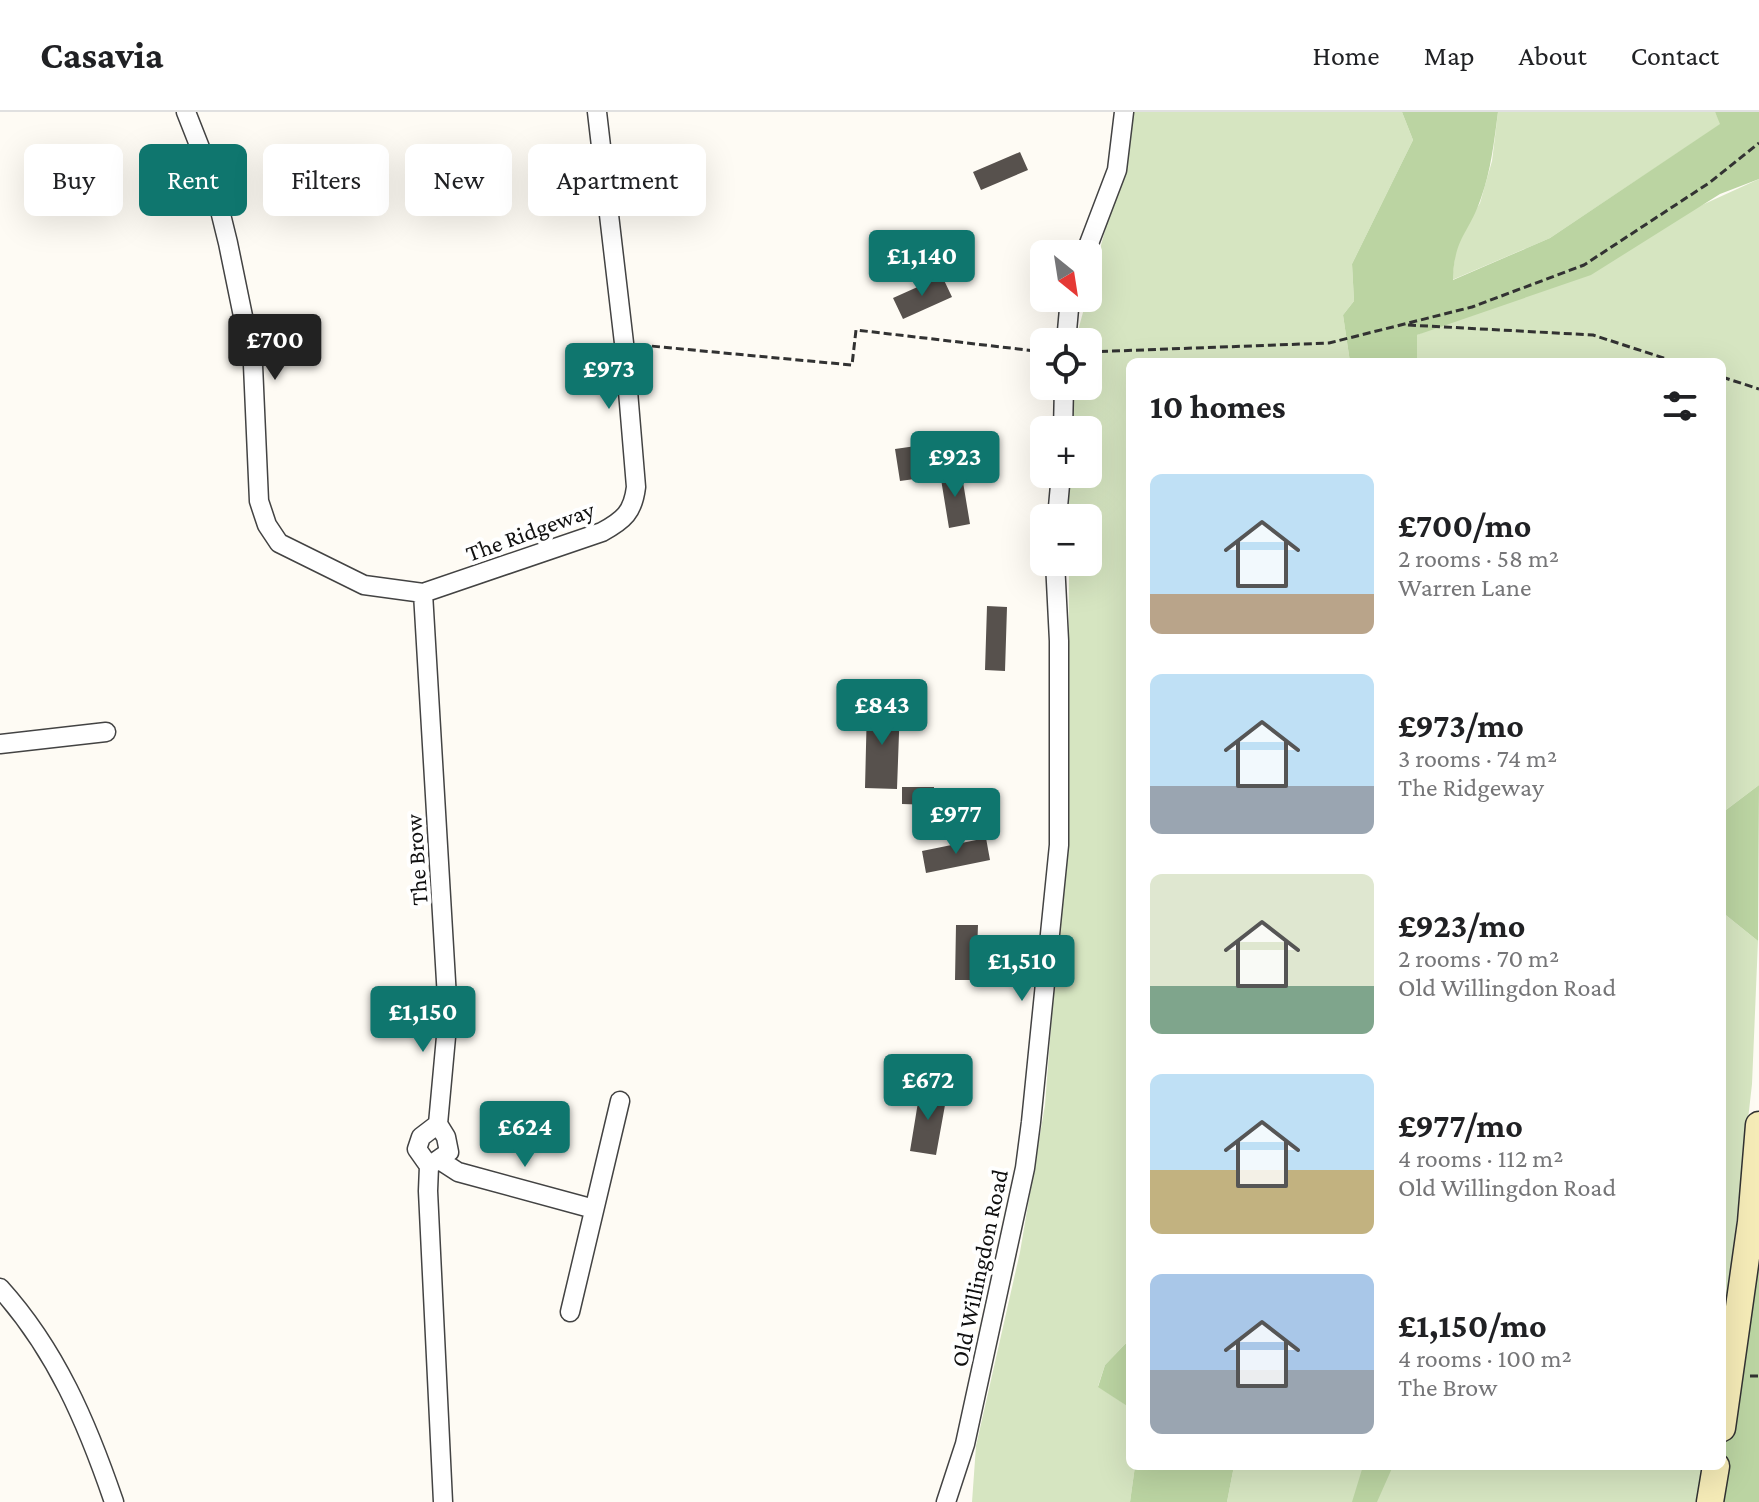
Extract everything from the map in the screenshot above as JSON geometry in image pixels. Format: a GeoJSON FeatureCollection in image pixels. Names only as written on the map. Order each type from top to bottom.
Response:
{"type":"FeatureCollection","features":[{"type":"Feature","properties":{"kind":"street"},"geometry":{"type":"LineString","coordinates":[[186,112],[212,178],[253,365],[259,501],[267,525],[279,543],[364,585],[423,593]]}},
{"type":"Feature","properties":{"kind":"street","name":"The Ridgeway"},"geometry":{"type":"LineString","coordinates":[[423,593],[602,532],[622,521],[633,507],[636,487],[624,343],[597,112]]}},
{"type":"Feature","properties":{"kind":"street"},"geometry":{"type":"LineString","coordinates":[[1090,240],[1117,170],[1124,112]]}},
{"type":"Feature","properties":{"kind":"street","name":"Old Willingdon Road"},"geometry":{"type":"LineString","coordinates":[[946,1502],[968,1429],[1025,1168],[1031,1122],[1059,845],[1060,655],[1056,576]]}},
{"type":"Feature","properties":{"kind":"street","name":"The Brow"},"geometry":{"type":"LineString","coordinates":[[423,593],[448,1015],[438,1124],[446,1137],[449,1152],[435,1164]]}},
{"type":"Feature","properties":{"kind":"street"},"geometry":{"type":"LineString","coordinates":[[0,744],[106,732]]}},
{"type":"Feature","properties":{"kind":"street"},"geometry":{"type":"LineString","coordinates":[[570,1312],[620,1101]]}},
{"type":"Feature","properties":{"kind":"street","name":"The Brow"},"geometry":{"type":"LineString","coordinates":[[438,1124],[421,1137],[417,1149],[435,1164],[443,1502]]}},
{"type":"Feature","properties":{"kind":"street"},"geometry":{"type":"LineString","coordinates":[[1726,1400],[1751,1222],[1759,1125]]}},
{"type":"Feature","properties":{"kind":"street"},"geometry":{"type":"LineString","coordinates":[[435,1164],[594,1209]]}},
{"type":"Feature","properties":{"kind":"street"},"geometry":{"type":"LineString","coordinates":[[0,1288],[46,1346],[88,1426],[114,1502]]}},
{"type":"Feature","properties":{"kind":"street"},"geometry":{"type":"LineString","coordinates":[[1710,1502],[1715,1470]]}},
{"type":"Feature","properties":{"kind":"path"},"geometry":{"type":"LineString","coordinates":[[1102,351],[1329,343],[1472,307],[1584,265],[1709,183],[1759,143]]}},
{"type":"Feature","properties":{"kind":"path"},"geometry":{"type":"LineString","coordinates":[[1404,324],[1593,335],[1664,358]]}},
{"type":"Feature","properties":{"kind":"path"},"geometry":{"type":"LineString","coordinates":[[624,343],[852,365],[856,330],[1030,350]]}},
{"type":"Feature","properties":{"kind":"path"},"geometry":{"type":"LineString","coordinates":[[1726,378],[1759,389]]}},
{"type":"Feature","properties":{"kind":"green space"},"geometry":{"type":"Polygon","coordinates":[[[1128,112],[1402,112],[1413,140],[1352,264],[1354,301],[1343,315],[1349,358],[1126,358],[1126,1343],[1105,1365],[1098,1386],[1126,1405],[1126,1470],[1134,1470],[1130,1502],[972,1502],[976,1446],[1020,1252],[1045,1105],[1068,803],[1069,576],[1102,576],[1102,504],[1069,504],[1069,488],[1102,488],[1102,416],[1070,416],[1070,400],[1102,400],[1102,328],[1079,328],[1083,312],[1102,312],[1102,242],[1118,182],[1128,112]]]}},
{"type":"Feature","properties":{"kind":"green space"},"geometry":{"type":"Polygon","coordinates":[[[1402,112],[1498,112],[1487,177],[1456,254],[1453,280],[1550,238],[1720,124],[1715,112],[1759,112],[1759,179],[1720,194],[1591,275],[1417,335],[1417,358],[1349,358],[1343,315],[1354,301],[1352,264],[1413,140],[1402,112]]]}},
{"type":"Feature","properties":{"kind":"green space"},"geometry":{"type":"Polygon","coordinates":[[[1498,112],[1715,112],[1721,124],[1550,238],[1452,280],[1457,241],[1480,203],[1492,161],[1498,112]]]}},
{"type":"Feature","properties":{"kind":"green space"},"geometry":{"type":"Polygon","coordinates":[[[1759,179],[1759,785],[1726,810],[1726,358],[1417,358],[1417,335],[1759,179]]]}},
{"type":"Feature","properties":{"kind":"green space"},"geometry":{"type":"Polygon","coordinates":[[[1759,785],[1758,941],[1726,915],[1726,810],[1759,785]]]}},
{"type":"Feature","properties":{"kind":"green space"},"geometry":{"type":"Polygon","coordinates":[[[1726,915],[1758,941],[1752,1084],[1726,1314],[1726,915]]]}},
{"type":"Feature","properties":{"kind":"green space"},"geometry":{"type":"Polygon","coordinates":[[[1759,1216],[1759,1502],[1717,1502],[1722,1470],[1726,1470],[1726,1441],[1759,1216]]]}},
{"type":"Feature","properties":{"kind":"green space"},"geometry":{"type":"Polygon","coordinates":[[[1126,1343],[1126,1405],[1098,1387],[1105,1365],[1126,1343]]]}},
{"type":"Feature","properties":{"kind":"green space"},"geometry":{"type":"Polygon","coordinates":[[[1134,1470],[1233,1470],[1227,1502],[1130,1502],[1134,1470]]]}},
{"type":"Feature","properties":{"kind":"green space"},"geometry":{"type":"Polygon","coordinates":[[[1233,1470],[1702,1470],[1696,1502],[1227,1502],[1233,1470]]]}},
{"type":"Feature","properties":{"kind":"green space"},"geometry":{"type":"Polygon","coordinates":[[[1362,1470],[1391,1470],[1377,1502],[1352,1502],[1362,1470]]]}},
{"type":"Feature","properties":{"kind":"building"},"geometry":{"type":"Polygon","coordinates":[[[1020,152],[1028,170],[981,190],[973,172],[1020,152]]]}},
{"type":"Feature","properties":{"kind":"building"},"geometry":{"type":"Polygon","coordinates":[[[942,276],[952,297],[903,319],[893,298],[942,276]]]}},
{"type":"Feature","properties":{"kind":"building"},"geometry":{"type":"Polygon","coordinates":[[[916,446],[922,478],[900,481],[895,449],[916,446]]]}},
{"type":"Feature","properties":{"kind":"building"},"geometry":{"type":"Polygon","coordinates":[[[961,470],[970,524],[949,528],[940,473],[961,470]]]}},
{"type":"Feature","properties":{"kind":"building"},"geometry":{"type":"Polygon","coordinates":[[[987,606],[1007,607],[1005,671],[985,670],[987,606]]]}},
{"type":"Feature","properties":{"kind":"building"},"geometry":{"type":"Polygon","coordinates":[[[867,706],[900,706],[897,789],[865,788],[867,706]]]}},
{"type":"Feature","properties":{"kind":"building"},"geometry":{"type":"Polygon","coordinates":[[[902,787],[934,787],[934,805],[902,804],[902,787]]]}},
{"type":"Feature","properties":{"kind":"building"},"geometry":{"type":"Polygon","coordinates":[[[986,838],[990,860],[926,873],[922,851],[986,838]]]}},
{"type":"Feature","properties":{"kind":"building"},"geometry":{"type":"Polygon","coordinates":[[[956,925],[978,925],[976,980],[955,980],[956,925]]]}},
{"type":"Feature","properties":{"kind":"building"},"geometry":{"type":"Polygon","coordinates":[[[920,1090],[947,1094],[936,1155],[910,1151],[920,1090]]]}}]}
